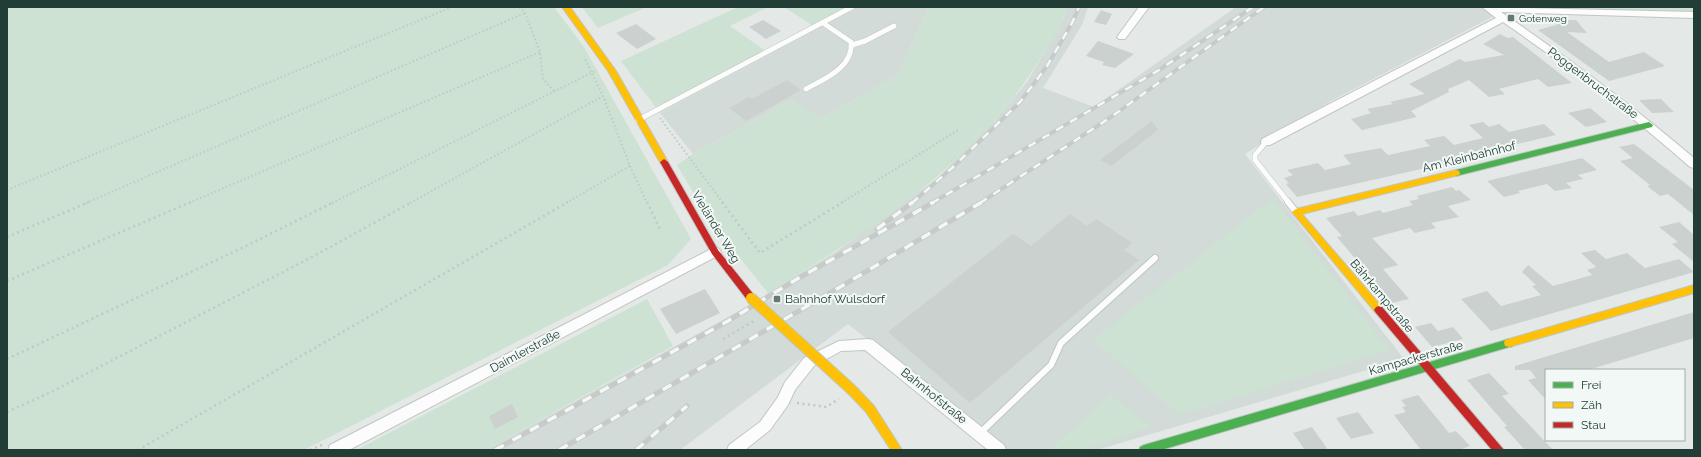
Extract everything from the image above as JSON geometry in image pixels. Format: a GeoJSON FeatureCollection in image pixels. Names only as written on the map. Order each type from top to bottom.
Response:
{"type":"FeatureCollection","features":[{"type":"Feature","properties":{"kind":"street","name":"Vieländer Weg"},"geometry":{"type":"LineString","coordinates":[[566,7],[608,65],[638,120],[668,169],[715,252],[743,290],[852,390],[870,409],[897,450]]}},
{"type":"Feature","properties":{"kind":"street"},"geometry":{"type":"LineString","coordinates":[[1122,37],[1144,7]]}},
{"type":"Feature","properties":{"kind":"street"},"geometry":{"type":"LineString","coordinates":[[1489,8],[1694,15]]}},
{"type":"Feature","properties":{"kind":"street","name":"Poggenbruchstraße"},"geometry":{"type":"LineString","coordinates":[[1489,8],[1574,67],[1649,125],[1694,164]]}},
{"type":"Feature","properties":{"kind":"street"},"geometry":{"type":"LineString","coordinates":[[1266,142],[1503,18]]}},
{"type":"Feature","properties":{"kind":"street","name":"Am Kleinbahnhof"},"geometry":{"type":"LineString","coordinates":[[1296,212],[1649,125]]}},
{"type":"Feature","properties":{"kind":"street","name":"Bährkampstraße"},"geometry":{"type":"LineString","coordinates":[[1296,212],[1426,367],[1499,450]]}},
{"type":"Feature","properties":{"kind":"street","name":"Daimlerstraße"},"geometry":{"type":"LineString","coordinates":[[334,450],[715,252]]}},
{"type":"Feature","properties":{"kind":"street","name":"Kampackerstraße"},"geometry":{"type":"LineString","coordinates":[[1144,450],[1694,290]]}},
{"type":"Feature","properties":{"kind":"street","name":"Bahnhofstraße"},"geometry":{"type":"LineString","coordinates":[[783,401],[790,386],[809,362],[839,346],[868,344],[980,433],[999,450]]}},
{"type":"Feature","properties":{"kind":"street"},"geometry":{"type":"LineString","coordinates":[[734,450],[765,426],[783,401]]}},
{"type":"Feature","properties":{"kind":"lane"},"geometry":{"type":"LineString","coordinates":[[638,120],[852,7]]}},
{"type":"Feature","properties":{"kind":"lane"},"geometry":{"type":"LineString","coordinates":[[823,23],[852,45]]}},
{"type":"Feature","properties":{"kind":"lane"},"geometry":{"type":"LineString","coordinates":[[852,45],[865,41],[894,26]]}},
{"type":"Feature","properties":{"kind":"lane"},"geometry":{"type":"LineString","coordinates":[[806,89],[838,72],[846,62],[852,50],[852,45]]}},
{"type":"Feature","properties":{"kind":"lane"},"geometry":{"type":"LineString","coordinates":[[1266,142],[1256,154],[1255,160],[1296,212]]}},
{"type":"Feature","properties":{"kind":"lane"},"geometry":{"type":"LineString","coordinates":[[980,433],[1051,365],[1061,343],[1155,258]]}},
{"type":"Feature","properties":{"kind":"path"},"geometry":{"type":"LineString","coordinates":[[7,190],[452,7]]}},
{"type":"Feature","properties":{"kind":"path"},"geometry":{"type":"LineString","coordinates":[[519,7],[525,13],[540,52],[543,79],[555,92]]}},
{"type":"Feature","properties":{"kind":"path"},"geometry":{"type":"LineString","coordinates":[[7,237],[525,13]]}},
{"type":"Feature","properties":{"kind":"path"},"geometry":{"type":"LineString","coordinates":[[590,39],[584,42],[579,49],[603,96],[630,166],[660,229]]}},
{"type":"Feature","properties":{"kind":"path"},"geometry":{"type":"LineString","coordinates":[[7,281],[540,52]]}},
{"type":"Feature","properties":{"kind":"path"},"geometry":{"type":"LineString","coordinates":[[7,359],[246,246],[608,65]]}},
{"type":"Feature","properties":{"kind":"path"},"geometry":{"type":"LineString","coordinates":[[7,412],[51,392],[312,257],[603,96]]}},
{"type":"Feature","properties":{"kind":"path"},"geometry":{"type":"LineString","coordinates":[[655,111],[760,253],[958,130]]}},
{"type":"Feature","properties":{"kind":"path"},"geometry":{"type":"LineString","coordinates":[[138,450],[630,166]]}},
{"type":"Feature","properties":{"kind":"path"},"geometry":{"type":"LineString","coordinates":[[723,339],[751,323]]}},
{"type":"Feature","properties":{"kind":"path"},"geometry":{"type":"LineString","coordinates":[[783,401],[826,407],[852,390]]}},
{"type":"Feature","properties":{"kind":"shaded area"},"geometry":{"type":"Polygon","coordinates":[[[858,7],[929,7],[897,76],[820,119],[791,100],[693,154],[660,113],[858,7]]]}},
{"type":"Feature","properties":{"kind":"shaded area"},"geometry":{"type":"Polygon","coordinates":[[[1067,7],[1088,7],[1082,25],[1043,88],[1094,107],[1236,7],[1482,7],[1494,16],[1331,101],[1245,154],[1404,359],[1097,450],[1006,450],[848,324],[680,450],[486,450],[759,300],[834,253],[938,178],[996,119],[1027,82],[1063,19],[1067,7]]]}},
{"type":"Feature","properties":{"kind":"green space"},"geometry":{"type":"Polygon","coordinates":[[[7,7],[554,7],[584,47],[691,239],[668,265],[304,450],[7,450],[7,7]]]}},
{"type":"Feature","properties":{"kind":"green space"},"geometry":{"type":"Polygon","coordinates":[[[582,7],[647,7],[598,28],[582,7]]]}},
{"type":"Feature","properties":{"kind":"green space"},"geometry":{"type":"Polygon","coordinates":[[[738,7],[768,7],[730,26],[770,54],[660,113],[621,61],[738,7]]]}},
{"type":"Feature","properties":{"kind":"green space"},"geometry":{"type":"Polygon","coordinates":[[[784,7],[858,7],[818,29],[784,7]]]}},
{"type":"Feature","properties":{"kind":"green space"},"geometry":{"type":"Polygon","coordinates":[[[929,7],[1067,7],[1056,32],[1017,93],[988,128],[955,161],[884,218],[846,244],[768,293],[710,221],[677,165],[693,154],[791,100],[820,119],[897,76],[929,7]]]}},
{"type":"Feature","properties":{"kind":"green space"},"geometry":{"type":"Polygon","coordinates":[[[1495,7],[1694,7],[1694,13],[1495,7]]]}},
{"type":"Feature","properties":{"kind":"green space"},"geometry":{"type":"Polygon","coordinates":[[[1273,198],[1389,350],[1179,415],[1093,340],[1273,198]]]}},
{"type":"Feature","properties":{"kind":"green space"},"geometry":{"type":"Polygon","coordinates":[[[647,299],[673,346],[486,450],[356,450],[647,299]]]}},
{"type":"Feature","properties":{"kind":"green space"},"geometry":{"type":"Polygon","coordinates":[[[1110,395],[1151,427],[1083,450],[1049,450],[1110,395]]]}},
{"type":"Feature","properties":{"kind":"building"},"geometry":{"type":"Polygon","coordinates":[[[1101,10],[1112,14],[1106,25],[1094,22],[1101,10]]]}},
{"type":"Feature","properties":{"kind":"building"},"geometry":{"type":"Polygon","coordinates":[[[763,20],[781,31],[766,39],[749,27],[763,20]]]}},
{"type":"Feature","properties":{"kind":"building"},"geometry":{"type":"Polygon","coordinates":[[[1553,20],[1576,20],[1587,33],[1567,32],[1609,62],[1644,52],[1665,66],[1609,81],[1538,30],[1556,25],[1558,26],[1553,20]]]}},
{"type":"Feature","properties":{"kind":"building"},"geometry":{"type":"Polygon","coordinates":[[[636,24],[656,39],[637,49],[616,33],[636,24]]]}},
{"type":"Feature","properties":{"kind":"building"},"geometry":{"type":"Polygon","coordinates":[[[1500,34],[1508,38],[1513,37],[1572,83],[1548,87],[1538,79],[1499,89],[1505,94],[1489,97],[1469,80],[1448,89],[1449,92],[1411,111],[1417,117],[1362,130],[1351,119],[1371,113],[1367,109],[1393,104],[1390,102],[1425,94],[1409,84],[1460,59],[1465,62],[1504,55],[1483,44],[1500,34]]]}},
{"type":"Feature","properties":{"kind":"building"},"geometry":{"type":"Polygon","coordinates":[[[1098,41],[1134,54],[1115,68],[1102,65],[1104,62],[1086,56],[1098,41]]]}},
{"type":"Feature","properties":{"kind":"building"},"geometry":{"type":"Polygon","coordinates":[[[787,80],[801,90],[746,121],[729,108],[749,97],[752,99],[787,80]]]}},
{"type":"Feature","properties":{"kind":"building"},"geometry":{"type":"Polygon","coordinates":[[[1661,99],[1674,112],[1652,113],[1639,100],[1661,99]]]}},
{"type":"Feature","properties":{"kind":"building"},"geometry":{"type":"Polygon","coordinates":[[[1590,108],[1607,122],[1586,127],[1568,113],[1590,108]]]}},
{"type":"Feature","properties":{"kind":"building"},"geometry":{"type":"Polygon","coordinates":[[[1152,121],[1158,130],[1111,166],[1100,160],[1152,121]]]}},
{"type":"Feature","properties":{"kind":"building"},"geometry":{"type":"Polygon","coordinates":[[[1483,122],[1489,127],[1499,124],[1509,132],[1544,124],[1556,135],[1437,163],[1439,165],[1297,197],[1286,184],[1289,183],[1284,178],[1293,175],[1287,170],[1318,163],[1325,170],[1351,164],[1343,155],[1381,148],[1388,155],[1430,146],[1424,140],[1444,136],[1454,145],[1483,138],[1469,125],[1483,122]]]}},
{"type":"Feature","properties":{"kind":"building"},"geometry":{"type":"Polygon","coordinates":[[[1634,144],[1694,190],[1694,215],[1668,194],[1660,196],[1647,186],[1650,185],[1620,161],[1633,158],[1619,147],[1634,144]]]}},
{"type":"Feature","properties":{"kind":"building"},"geometry":{"type":"Polygon","coordinates":[[[1582,158],[1597,170],[1578,175],[1583,179],[1566,183],[1572,188],[1555,191],[1547,184],[1518,191],[1520,193],[1504,197],[1487,181],[1582,158]]]}},
{"type":"Feature","properties":{"kind":"building"},"geometry":{"type":"Polygon","coordinates":[[[1452,187],[1456,191],[1459,190],[1471,200],[1448,206],[1459,217],[1431,223],[1436,228],[1415,233],[1410,228],[1372,238],[1398,265],[1383,269],[1409,299],[1392,303],[1372,283],[1375,282],[1337,237],[1342,236],[1326,218],[1354,211],[1358,216],[1380,210],[1383,213],[1413,205],[1409,201],[1419,199],[1417,196],[1452,187]]]}},
{"type":"Feature","properties":{"kind":"building"},"geometry":{"type":"Polygon","coordinates":[[[1070,214],[1087,226],[1096,219],[1132,243],[1124,250],[1139,260],[970,403],[888,332],[1013,234],[1031,246],[1070,214]]]}},
{"type":"Feature","properties":{"kind":"building"},"geometry":{"type":"Polygon","coordinates":[[[1679,222],[1694,235],[1694,262],[1672,244],[1678,242],[1659,227],[1679,222]]]}},
{"type":"Feature","properties":{"kind":"building"},"geometry":{"type":"Polygon","coordinates":[[[1595,250],[1606,259],[1627,253],[1645,268],[1679,259],[1694,272],[1491,331],[1461,299],[1487,291],[1501,306],[1541,295],[1532,286],[1536,285],[1522,272],[1528,265],[1553,286],[1592,275],[1587,270],[1596,267],[1581,253],[1595,250]]]}},
{"type":"Feature","properties":{"kind":"building"},"geometry":{"type":"Polygon","coordinates":[[[705,289],[720,313],[676,334],[660,309],[705,289]]]}},
{"type":"Feature","properties":{"kind":"building"},"geometry":{"type":"Polygon","coordinates":[[[1694,312],[1694,338],[1591,369],[1545,369],[1545,399],[1528,380],[1536,378],[1530,370],[1515,370],[1515,366],[1694,312]]]}},
{"type":"Feature","properties":{"kind":"building"},"geometry":{"type":"Polygon","coordinates":[[[1431,323],[1438,331],[1453,327],[1463,339],[1432,347],[1415,327],[1431,323]]]}},
{"type":"Feature","properties":{"kind":"building"},"geometry":{"type":"Polygon","coordinates":[[[1489,373],[1509,394],[1502,396],[1553,450],[1525,450],[1504,427],[1507,426],[1467,380],[1489,373]]]}},
{"type":"Feature","properties":{"kind":"building"},"geometry":{"type":"Polygon","coordinates":[[[1418,395],[1449,433],[1456,431],[1470,446],[1459,450],[1421,450],[1394,415],[1406,412],[1402,407],[1406,406],[1401,400],[1418,395]]]}},
{"type":"Feature","properties":{"kind":"building"},"geometry":{"type":"Polygon","coordinates":[[[512,404],[518,417],[495,429],[489,416],[512,404]]]}},
{"type":"Feature","properties":{"kind":"building"},"geometry":{"type":"Polygon","coordinates":[[[1358,412],[1374,433],[1351,439],[1336,418],[1358,412]]]}},
{"type":"Feature","properties":{"kind":"building"},"geometry":{"type":"Polygon","coordinates":[[[1312,427],[1328,450],[1305,450],[1293,433],[1312,427]]]}},
{"type":"Feature","properties":{"kind":"railway"},"geometry":{"type":"LineString","coordinates":[[912,203],[952,168],[1020,102],[1047,66],[1072,23],[1079,7]]}},
{"type":"Feature","properties":{"kind":"railway"},"geometry":{"type":"LineString","coordinates":[[932,203],[1159,70],[1253,7]]}},
{"type":"Feature","properties":{"kind":"railway"},"geometry":{"type":"LineString","coordinates":[[980,203],[1111,117],[1264,7]]}},
{"type":"Feature","properties":{"kind":"railway"},"geometry":{"type":"LineString","coordinates":[[877,229],[913,202]]}},
{"type":"Feature","properties":{"kind":"railway"},"geometry":{"type":"LineString","coordinates":[[495,450],[728,321],[797,279],[934,202]]}},
{"type":"Feature","properties":{"kind":"railway"},"geometry":{"type":"LineString","coordinates":[[559,450],[847,283],[982,202]]}},
{"type":"Feature","properties":{"kind":"railway"},"geometry":{"type":"LineString","coordinates":[[636,450],[687,406]]}},
{"type":"Feature","properties":{"kind":"traffic: fast"},"geometry":{"type":"LineString","coordinates":[[1456,173],[1649,125]]}},
{"type":"Feature","properties":{"kind":"traffic: fast"},"geometry":{"type":"LineString","coordinates":[[1144,450],[1509,343]]}},
{"type":"Feature","properties":{"kind":"traffic: slow"},"geometry":{"type":"LineString","coordinates":[[566,7],[612,71],[664,162]]}},
{"type":"Feature","properties":{"kind":"traffic: slow"},"geometry":{"type":"LineString","coordinates":[[1379,310],[1296,212],[1456,173]]}},
{"type":"Feature","properties":{"kind":"traffic: slow"},"geometry":{"type":"LineString","coordinates":[[1509,343],[1694,289]]}},
{"type":"Feature","properties":{"kind":"traffic: slow"},"geometry":{"type":"LineString","coordinates":[[751,298],[852,390]]}},
{"type":"Feature","properties":{"kind":"traffic: slow"},"geometry":{"type":"LineString","coordinates":[[852,390],[870,409],[897,450]]}},
{"type":"Feature","properties":{"kind":"traffic: jam"},"geometry":{"type":"LineString","coordinates":[[664,162],[715,252],[751,298]]}},
{"type":"Feature","properties":{"kind":"traffic: jam"},"geometry":{"type":"LineString","coordinates":[[1379,310],[1499,450]]}},
{"type":"Feature","properties":{"kind":"place","name":"Gotenweg"},"geometry":{"type":"Point","coordinates":[1511,18]}},
{"type":"Feature","properties":{"kind":"place","name":"Bahnhof Wulsdorf"},"geometry":{"type":"Point","coordinates":[777,299]}}]}
